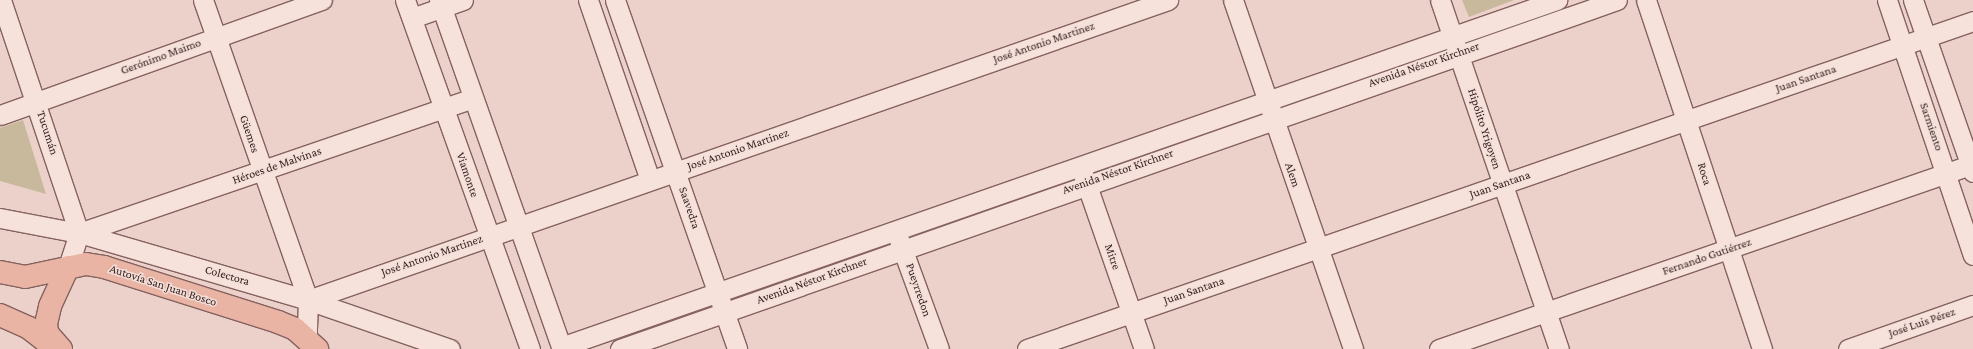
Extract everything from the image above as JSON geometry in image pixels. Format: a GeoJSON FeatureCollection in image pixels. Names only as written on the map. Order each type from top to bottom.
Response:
{"type":"FeatureCollection","features":[{"type":"Feature","properties":{"kind":"main road","name":"Autovía San Juan Bosco"},"geometry":{"type":"LineString","coordinates":[[0,272],[25,276],[68,267],[104,267],[278,322],[310,346]]}},
{"type":"Feature","properties":{"kind":"main road"},"geometry":{"type":"LineString","coordinates":[[61,349],[47,333],[46,324],[50,306],[68,267]]}},
{"type":"Feature","properties":{"kind":"main road"},"geometry":{"type":"LineString","coordinates":[[0,315],[29,328],[57,349]]}},
{"type":"Feature","properties":{"kind":"street","name":"Tucumán"},"geometry":{"type":"LineString","coordinates":[[1,0],[37,102],[80,233]]}},
{"type":"Feature","properties":{"kind":"street","name":"Güemes"},"geometry":{"type":"LineString","coordinates":[[202,0],[308,300],[310,346]]}},
{"type":"Feature","properties":{"kind":"street","name":"Gerónimo Maimo"},"geometry":{"type":"LineString","coordinates":[[0,115],[322,0]]}},
{"type":"Feature","properties":{"kind":"street","name":"Viamonte"},"geometry":{"type":"LineString","coordinates":[[406,0],[443,108],[530,349]]}},
{"type":"Feature","properties":{"kind":"street"},"geometry":{"type":"LineString","coordinates":[[412,18],[440,4],[463,0]]}},
{"type":"Feature","properties":{"kind":"street"},"geometry":{"type":"LineString","coordinates":[[588,0],[650,180]]}},
{"type":"Feature","properties":{"kind":"street","name":"Saavedra"},"geometry":{"type":"LineString","coordinates":[[615,0],[737,349]]}},
{"type":"Feature","properties":{"kind":"street","name":"José Antonio Martinez"},"geometry":{"type":"LineString","coordinates":[[308,300],[1168,0]]}},
{"type":"Feature","properties":{"kind":"street","name":"Alem"},"geometry":{"type":"LineString","coordinates":[[1232,0],[1353,349]]}},
{"type":"Feature","properties":{"kind":"street","name":"Hipólito Yrigoyen"},"geometry":{"type":"LineString","coordinates":[[1440,0],[1559,349]]}},
{"type":"Feature","properties":{"kind":"street","name":"Avenida Néstor Kirchner"},"geometry":{"type":"LineString","coordinates":[[1455,45],[1557,0]]}},
{"type":"Feature","properties":{"kind":"street","name":"Avenida Néstor Kirchner"},"geometry":{"type":"LineString","coordinates":[[620,349],[724,312],[900,240],[1083,174],[1455,45],[1617,0]]}},
{"type":"Feature","properties":{"kind":"street","name":"Roca"},"geometry":{"type":"LineString","coordinates":[[1646,0],[1688,119],[1728,250],[1762,349]]}},
{"type":"Feature","properties":{"kind":"street","name":"Sarmiento"},"geometry":{"type":"LineString","coordinates":[[1887,0],[1947,173],[1973,255]]}},
{"type":"Feature","properties":{"kind":"street","name":"Sarmiento"},"geometry":{"type":"LineString","coordinates":[[1913,0],[1972,167]]}},
{"type":"Feature","properties":{"kind":"street"},"geometry":{"type":"LineString","coordinates":[[440,4],[561,348]]}},
{"type":"Feature","properties":{"kind":"street","name":"Juan Santana"},"geometry":{"type":"LineString","coordinates":[[1027,349],[1973,21]]}},
{"type":"Feature","properties":{"kind":"street","name":"Héroes de Malvinas"},"geometry":{"type":"LineString","coordinates":[[80,233],[473,98]]}},
{"type":"Feature","properties":{"kind":"street","name":"Fernando Gutiérrez"},"geometry":{"type":"LineString","coordinates":[[1439,349],[1947,173],[1972,167]]}},
{"type":"Feature","properties":{"kind":"street","name":"Mitre"},"geometry":{"type":"LineString","coordinates":[[1083,174],[1144,349]]}},
{"type":"Feature","properties":{"kind":"street","name":"Colectora"},"geometry":{"type":"LineString","coordinates":[[0,218],[80,233],[308,300],[450,349]]}},
{"type":"Feature","properties":{"kind":"street"},"geometry":{"type":"LineString","coordinates":[[68,267],[80,233]]}},
{"type":"Feature","properties":{"kind":"street","name":"Avenida Néstor Kirchner"},"geometry":{"type":"LineString","coordinates":[[561,348],[718,294],[900,240]]}},
{"type":"Feature","properties":{"kind":"street","name":"Pueyrredon"},"geometry":{"type":"LineString","coordinates":[[900,240],[939,349]]}},
{"type":"Feature","properties":{"kind":"street","name":"José Luis Pérez"},"geometry":{"type":"LineString","coordinates":[[1848,349],[1973,305]]}},
{"type":"Feature","properties":{"kind":"shaded area"},"geometry":{"type":"Polygon","coordinates":[[[1462,0],[1514,0],[1469,17],[1462,0]]]}},
{"type":"Feature","properties":{"kind":"shaded area"},"geometry":{"type":"Polygon","coordinates":[[[23,120],[46,194],[0,181],[0,128],[23,120]]]}}]}
